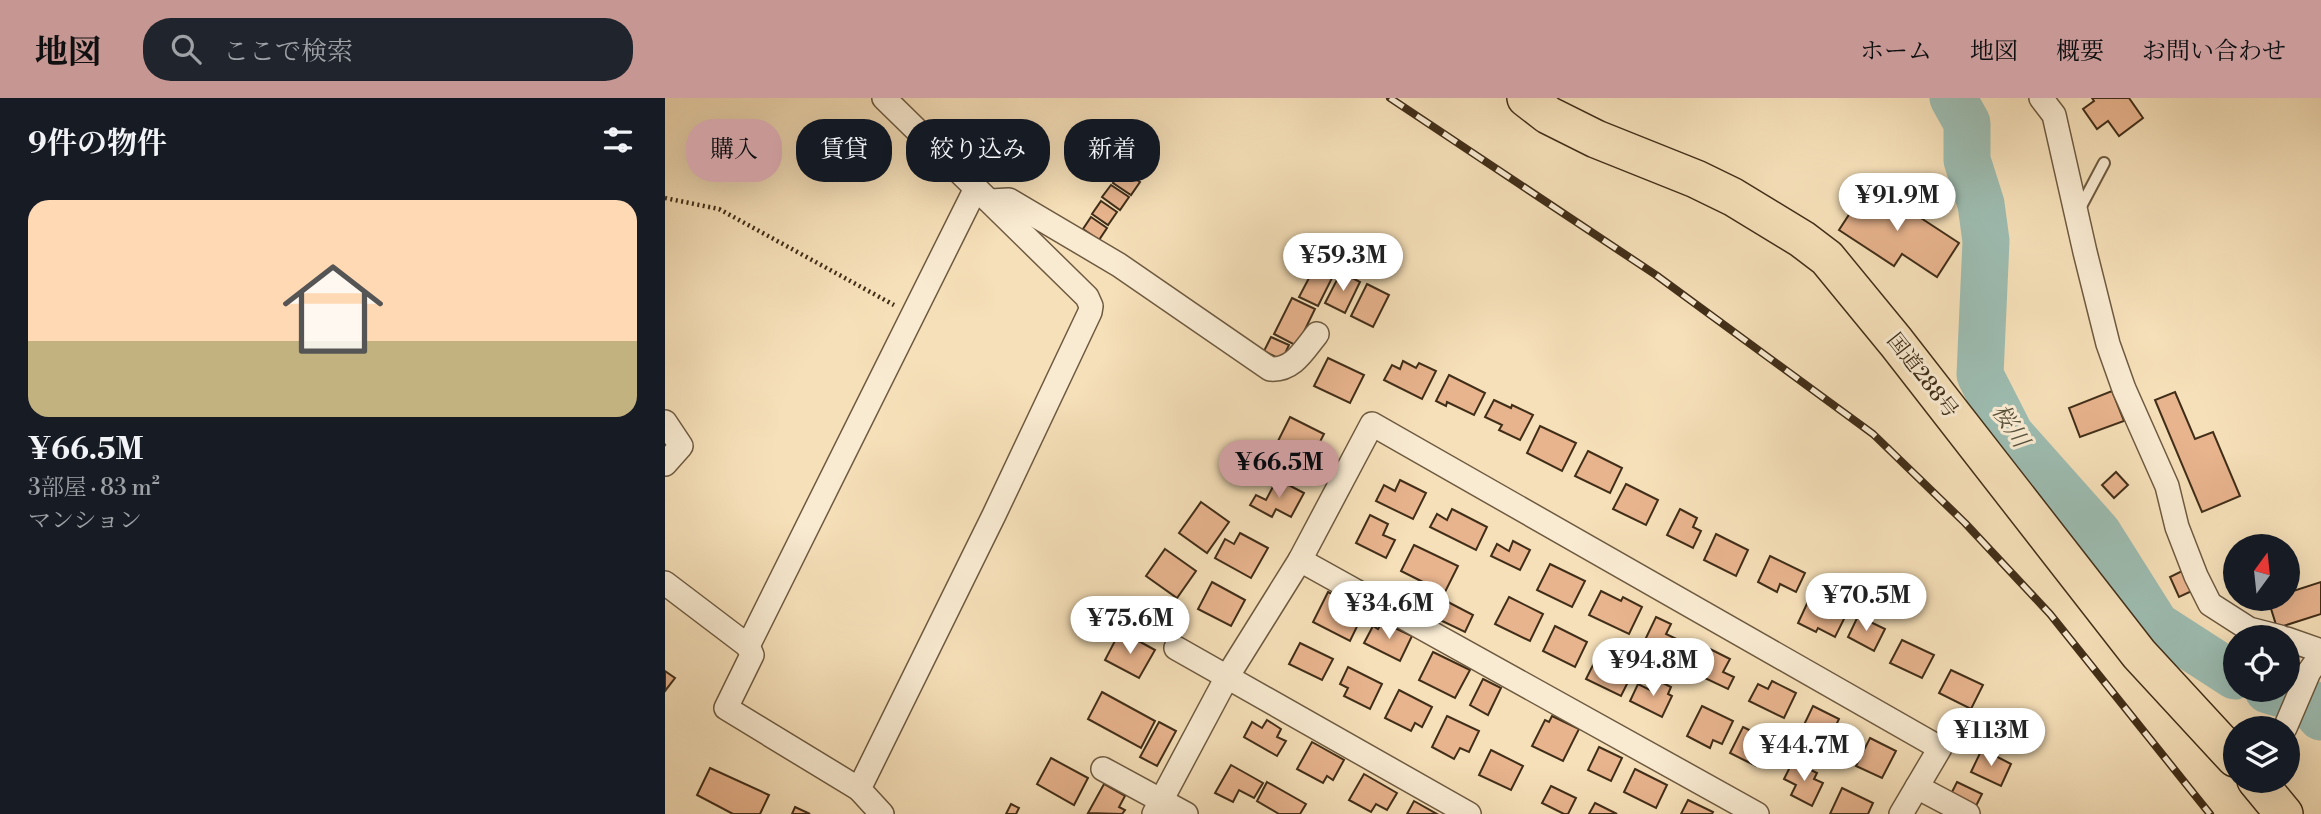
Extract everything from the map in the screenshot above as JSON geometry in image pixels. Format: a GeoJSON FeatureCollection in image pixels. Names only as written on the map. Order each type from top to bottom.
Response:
{"type":"FeatureCollection","features":[{"type":"Feature","properties":{"kind":"highway","name":"国道288号"},"geometry":{"type":"LineString","coordinates":[[1527,98],[1548,115],[1596,139],[1696,179],[1733,197],[1802,239],[1827,258],[1905,353],[2139,654],[2223,744]]}},
{"type":"Feature","properties":{"kind":"highway","name":"国道288号"},"geometry":{"type":"LineString","coordinates":[[2267,793],[2284,814]]}},
{"type":"Feature","properties":{"kind":"street"},"geometry":{"type":"LineString","coordinates":[[859,789],[994,515],[1091,306],[1087,297],[884,98]]}},
{"type":"Feature","properties":{"kind":"street"},"geometry":{"type":"LineString","coordinates":[[2051,104],[2108,344],[2167,486],[2177,527],[2200,585],[2210,604],[2243,625]]}},
{"type":"Feature","properties":{"kind":"street"},"geometry":{"type":"LineString","coordinates":[[748,646],[913,314],[983,195]]}},
{"type":"Feature","properties":{"kind":"street"},"geometry":{"type":"LineString","coordinates":[[983,195],[1009,200],[1119,265],[1270,369],[1285,368],[1294,362],[1317,334]]}},
{"type":"Feature","properties":{"kind":"street"},"geometry":{"type":"LineString","coordinates":[[665,422],[681,446],[665,464]]}},
{"type":"Feature","properties":{"kind":"street"},"geometry":{"type":"LineString","coordinates":[[1158,807],[1227,677],[1300,560],[1372,424],[1940,748],[1902,814]]}},
{"type":"Feature","properties":{"kind":"street"},"geometry":{"type":"LineString","coordinates":[[1300,560],[1757,814]]}},
{"type":"Feature","properties":{"kind":"street"},"geometry":{"type":"LineString","coordinates":[[665,583],[748,646],[753,655],[726,708],[859,789],[882,814]]}},
{"type":"Feature","properties":{"kind":"street"},"geometry":{"type":"LineString","coordinates":[[1176,648],[1469,814]]}},
{"type":"Feature","properties":{"kind":"street"},"geometry":{"type":"LineString","coordinates":[[2291,716],[2317,659],[2300,648]]}},
{"type":"Feature","properties":{"kind":"street"},"geometry":{"type":"LineString","coordinates":[[1103,769],[1158,807],[1186,814]]}},
{"type":"Feature","properties":{"kind":"street"},"geometry":{"type":"LineString","coordinates":[[1917,788],[1968,814]]}},
{"type":"Feature","properties":{"kind":"lane"},"geometry":{"type":"LineString","coordinates":[[2077,214],[2104,163]]}},
{"type":"Feature","properties":{"kind":"path"},"geometry":{"type":"LineString","coordinates":[[665,198],[719,209],[834,274],[913,314]]}},
{"type":"Feature","properties":{"kind":"building"},"geometry":{"type":"Polygon","coordinates":[[[2092,98],[2129,98],[2143,118],[2119,136],[2108,121],[2097,129],[2083,109],[2094,101],[2092,98]]]}},
{"type":"Feature","properties":{"kind":"building"},"geometry":{"type":"Polygon","coordinates":[[[1114,182],[1140,182],[1131,195],[1114,182]]]}},
{"type":"Feature","properties":{"kind":"building"},"geometry":{"type":"Polygon","coordinates":[[[1869,184],[1959,243],[1937,277],[1902,254],[1894,266],[1839,230],[1869,184]]]}},
{"type":"Feature","properties":{"kind":"building"},"geometry":{"type":"Polygon","coordinates":[[[1111,185],[1129,197],[1120,210],[1102,197],[1111,185]]]}},
{"type":"Feature","properties":{"kind":"building"},"geometry":{"type":"Polygon","coordinates":[[[1101,201],[1117,212],[1108,225],[1092,214],[1101,201]]]}},
{"type":"Feature","properties":{"kind":"building"},"geometry":{"type":"Polygon","coordinates":[[[1091,217],[1107,228],[1099,240],[1083,229],[1091,217]]]}},
{"type":"Feature","properties":{"kind":"building"},"geometry":{"type":"Polygon","coordinates":[[[1320,257],[1338,266],[1318,306],[1299,297],[1320,257]]]}},
{"type":"Feature","properties":{"kind":"building"},"geometry":{"type":"Polygon","coordinates":[[[1341,272],[1360,282],[1345,313],[1325,303],[1341,272]]]}},
{"type":"Feature","properties":{"kind":"building"},"geometry":{"type":"Polygon","coordinates":[[[1367,284],[1389,295],[1373,327],[1351,316],[1367,284]]]}},
{"type":"Feature","properties":{"kind":"building"},"geometry":{"type":"Polygon","coordinates":[[[1292,298],[1315,309],[1297,346],[1274,334],[1292,298]]]}},
{"type":"Feature","properties":{"kind":"building"},"geometry":{"type":"Polygon","coordinates":[[[1271,337],[1289,345],[1282,360],[1264,351],[1271,337]]]}},
{"type":"Feature","properties":{"kind":"building"},"geometry":{"type":"Polygon","coordinates":[[[1328,358],[1364,375],[1350,403],[1314,386],[1328,358]]]}},
{"type":"Feature","properties":{"kind":"building"},"geometry":{"type":"Polygon","coordinates":[[[1403,361],[1416,368],[1419,363],[1436,371],[1422,399],[1384,380],[1392,365],[1400,369],[1403,361]]]}},
{"type":"Feature","properties":{"kind":"building"},"geometry":{"type":"Polygon","coordinates":[[[1449,375],[1485,393],[1474,415],[1447,402],[1446,406],[1436,401],[1449,375]]]}},
{"type":"Feature","properties":{"kind":"building"},"geometry":{"type":"Polygon","coordinates":[[[2112,391],[2124,421],[2080,437],[2069,408],[2112,391]]]}},
{"type":"Feature","properties":{"kind":"building"},"geometry":{"type":"Polygon","coordinates":[[[2175,392],[2195,439],[2213,432],[2240,496],[2202,512],[2155,400],[2175,392]]]}},
{"type":"Feature","properties":{"kind":"building"},"geometry":{"type":"Polygon","coordinates":[[[1494,400],[1533,415],[1520,440],[1499,430],[1502,425],[1485,417],[1494,400]]]}},
{"type":"Feature","properties":{"kind":"building"},"geometry":{"type":"Polygon","coordinates":[[[1290,417],[1324,434],[1308,465],[1274,449],[1290,417]]]}},
{"type":"Feature","properties":{"kind":"building"},"geometry":{"type":"Polygon","coordinates":[[[1540,426],[1576,443],[1562,471],[1527,453],[1540,426]]]}},
{"type":"Feature","properties":{"kind":"building"},"geometry":{"type":"Polygon","coordinates":[[[1588,451],[1622,468],[1610,493],[1575,476],[1588,451]]]}},
{"type":"Feature","properties":{"kind":"building"},"geometry":{"type":"Polygon","coordinates":[[[2116,472],[2128,485],[2114,498],[2102,485],[2116,472]]]}},
{"type":"Feature","properties":{"kind":"building"},"geometry":{"type":"Polygon","coordinates":[[[1277,479],[1304,493],[1291,517],[1276,509],[1272,517],[1250,505],[1256,495],[1266,500],[1277,479]]]}},
{"type":"Feature","properties":{"kind":"building"},"geometry":{"type":"Polygon","coordinates":[[[1400,480],[1426,493],[1413,519],[1376,501],[1384,485],[1395,491],[1400,480]]]}},
{"type":"Feature","properties":{"kind":"building"},"geometry":{"type":"Polygon","coordinates":[[[1626,484],[1658,500],[1646,525],[1613,509],[1626,484]]]}},
{"type":"Feature","properties":{"kind":"building"},"geometry":{"type":"Polygon","coordinates":[[[1201,502],[1229,522],[1207,553],[1179,533],[1201,502]]]}},
{"type":"Feature","properties":{"kind":"building"},"geometry":{"type":"Polygon","coordinates":[[[1452,509],[1487,527],[1476,550],[1430,527],[1437,514],[1447,520],[1452,509]]]}},
{"type":"Feature","properties":{"kind":"building"},"geometry":{"type":"Polygon","coordinates":[[[1680,509],[1697,518],[1693,527],[1701,531],[1693,548],[1667,535],[1680,509]]]}},
{"type":"Feature","properties":{"kind":"building"},"geometry":{"type":"Polygon","coordinates":[[[1370,515],[1388,524],[1383,535],[1395,540],[1386,558],[1356,543],[1370,515]]]}},
{"type":"Feature","properties":{"kind":"building"},"geometry":{"type":"Polygon","coordinates":[[[1240,533],[1268,548],[1251,578],[1215,558],[1225,539],[1234,544],[1240,533]]]}},
{"type":"Feature","properties":{"kind":"building"},"geometry":{"type":"Polygon","coordinates":[[[1716,534],[1748,550],[1736,576],[1704,560],[1716,534]]]}},
{"type":"Feature","properties":{"kind":"building"},"geometry":{"type":"Polygon","coordinates":[[[1513,541],[1530,550],[1520,570],[1491,556],[1497,544],[1509,551],[1513,541]]]}},
{"type":"Feature","properties":{"kind":"building"},"geometry":{"type":"Polygon","coordinates":[[[1414,545],[1458,566],[1442,598],[1422,588],[1425,583],[1401,571],[1414,545]]]}},
{"type":"Feature","properties":{"kind":"building"},"geometry":{"type":"Polygon","coordinates":[[[1165,549],[1196,571],[1177,598],[1146,576],[1165,549]]]}},
{"type":"Feature","properties":{"kind":"building"},"geometry":{"type":"Polygon","coordinates":[[[1770,556],[1805,573],[1796,592],[1780,584],[1777,592],[1758,582],[1770,556]]]}},
{"type":"Feature","properties":{"kind":"building"},"geometry":{"type":"Polygon","coordinates":[[[1550,564],[1585,581],[1572,607],[1537,590],[1550,564]]]}},
{"type":"Feature","properties":{"kind":"building"},"geometry":{"type":"Polygon","coordinates":[[[2184,570],[2194,590],[2179,597],[2170,577],[2184,570]]]}},
{"type":"Feature","properties":{"kind":"building"},"geometry":{"type":"Polygon","coordinates":[[[1212,582],[1245,600],[1231,626],[1198,609],[1212,582]]]}},
{"type":"Feature","properties":{"kind":"building"},"geometry":{"type":"Polygon","coordinates":[[[2321,582],[2321,614],[2286,625],[2276,625],[2272,611],[2300,611],[2300,589],[2321,582]]]}},
{"type":"Feature","properties":{"kind":"building"},"geometry":{"type":"Polygon","coordinates":[[[1601,591],[1621,601],[1623,597],[1642,607],[1629,634],[1589,615],[1601,591]]]}},
{"type":"Feature","properties":{"kind":"building"},"geometry":{"type":"Polygon","coordinates":[[[1328,592],[1365,610],[1350,641],[1313,622],[1328,592]]]}},
{"type":"Feature","properties":{"kind":"building"},"geometry":{"type":"Polygon","coordinates":[[[1824,594],[1850,607],[1835,637],[1818,628],[1816,632],[1798,623],[1811,595],[1821,600],[1824,594]]]}},
{"type":"Feature","properties":{"kind":"building"},"geometry":{"type":"Polygon","coordinates":[[[1509,597],[1543,614],[1530,641],[1495,624],[1509,597]]]}},
{"type":"Feature","properties":{"kind":"building"},"geometry":{"type":"Polygon","coordinates":[[[1446,601],[1473,615],[1465,632],[1438,619],[1446,601]]]}},
{"type":"Feature","properties":{"kind":"building"},"geometry":{"type":"Polygon","coordinates":[[[1858,616],[1885,629],[1874,651],[1848,637],[1858,616]]]}},
{"type":"Feature","properties":{"kind":"building"},"geometry":{"type":"Polygon","coordinates":[[[1656,617],[1671,624],[1666,634],[1689,645],[1681,660],[1644,642],[1656,617]]]}},
{"type":"Feature","properties":{"kind":"building"},"geometry":{"type":"Polygon","coordinates":[[[1382,622],[1412,636],[1400,661],[1364,643],[1373,626],[1378,629],[1382,622]]]}},
{"type":"Feature","properties":{"kind":"building"},"geometry":{"type":"Polygon","coordinates":[[[1555,626],[1587,642],[1575,667],[1543,651],[1555,626]]]}},
{"type":"Feature","properties":{"kind":"building"},"geometry":{"type":"Polygon","coordinates":[[[1117,637],[1132,645],[1135,639],[1155,650],[1139,678],[1105,660],[1117,637]]]}},
{"type":"Feature","properties":{"kind":"building"},"geometry":{"type":"Polygon","coordinates":[[[1902,640],[1934,655],[1922,678],[1890,663],[1902,640]]]}},
{"type":"Feature","properties":{"kind":"building"},"geometry":{"type":"Polygon","coordinates":[[[1300,643],[1333,659],[1322,680],[1289,664],[1300,643]]]}},
{"type":"Feature","properties":{"kind":"building"},"geometry":{"type":"Polygon","coordinates":[[[1704,646],[1730,659],[1723,672],[1734,677],[1728,689],[1692,672],[1704,646]]]}},
{"type":"Feature","properties":{"kind":"building"},"geometry":{"type":"Polygon","coordinates":[[[1601,649],[1636,666],[1621,696],[1586,679],[1601,649]]]}},
{"type":"Feature","properties":{"kind":"building"},"geometry":{"type":"Polygon","coordinates":[[[1433,652],[1470,670],[1455,698],[1419,680],[1433,652]]]}},
{"type":"Feature","properties":{"kind":"building"},"geometry":{"type":"Polygon","coordinates":[[[1348,667],[1382,684],[1370,709],[1344,696],[1348,688],[1340,684],[1348,667]]]}},
{"type":"Feature","properties":{"kind":"building"},"geometry":{"type":"Polygon","coordinates":[[[1951,670],[1983,685],[1971,709],[1939,693],[1951,670]]]}},
{"type":"Feature","properties":{"kind":"building"},"geometry":{"type":"Polygon","coordinates":[[[665,671],[675,678],[665,691],[665,671]]]}},
{"type":"Feature","properties":{"kind":"building"},"geometry":{"type":"Polygon","coordinates":[[[1483,679],[1501,688],[1488,715],[1470,705],[1483,679]]]}},
{"type":"Feature","properties":{"kind":"building"},"geometry":{"type":"Polygon","coordinates":[[[1657,680],[1671,687],[1668,694],[1672,696],[1662,717],[1630,701],[1638,684],[1652,691],[1657,680]]]}},
{"type":"Feature","properties":{"kind":"building"},"geometry":{"type":"Polygon","coordinates":[[[1772,681],[1796,693],[1784,718],[1749,701],[1758,684],[1768,689],[1772,681]]]}},
{"type":"Feature","properties":{"kind":"building"},"geometry":{"type":"Polygon","coordinates":[[[1399,690],[1432,707],[1422,727],[1415,723],[1411,731],[1385,718],[1399,690]]]}},
{"type":"Feature","properties":{"kind":"building"},"geometry":{"type":"Polygon","coordinates":[[[1102,692],[1155,721],[1141,748],[1088,719],[1102,692]]]}},
{"type":"Feature","properties":{"kind":"building"},"geometry":{"type":"Polygon","coordinates":[[[1702,706],[1733,721],[1722,744],[1713,740],[1710,748],[1687,736],[1702,706]]]}},
{"type":"Feature","properties":{"kind":"building"},"geometry":{"type":"Polygon","coordinates":[[[1813,706],[1839,719],[1827,744],[1801,731],[1813,706]]]}},
{"type":"Feature","properties":{"kind":"building"},"geometry":{"type":"Polygon","coordinates":[[[1447,716],[1479,731],[1469,752],[1460,748],[1454,759],[1432,747],[1447,716]]]}},
{"type":"Feature","properties":{"kind":"building"},"geometry":{"type":"Polygon","coordinates":[[[1552,716],[1579,729],[1563,761],[1532,746],[1545,720],[1549,722],[1552,716]]]}},
{"type":"Feature","properties":{"kind":"building"},"geometry":{"type":"Polygon","coordinates":[[[1267,720],[1281,729],[1277,737],[1286,741],[1277,756],[1244,737],[1252,722],[1262,728],[1267,720]]]}},
{"type":"Feature","properties":{"kind":"building"},"geometry":{"type":"Polygon","coordinates":[[[1159,722],[1176,731],[1157,766],[1140,757],[1159,722]]]}},
{"type":"Feature","properties":{"kind":"building"},"geometry":{"type":"Polygon","coordinates":[[[1743,727],[1770,740],[1756,766],[1730,753],[1743,727]]]}},
{"type":"Feature","properties":{"kind":"building"},"geometry":{"type":"Polygon","coordinates":[[[1870,738],[1896,751],[1882,778],[1856,766],[1870,738]]]}},
{"type":"Feature","properties":{"kind":"building"},"geometry":{"type":"Polygon","coordinates":[[[1312,742],[1344,760],[1333,780],[1327,776],[1323,783],[1297,769],[1312,742]]]}},
{"type":"Feature","properties":{"kind":"building"},"geometry":{"type":"Polygon","coordinates":[[[1599,747],[1622,758],[1611,781],[1588,770],[1599,747]]]}},
{"type":"Feature","properties":{"kind":"building"},"geometry":{"type":"Polygon","coordinates":[[[1982,749],[2011,764],[2001,786],[1971,772],[1982,749]]]}},
{"type":"Feature","properties":{"kind":"building"},"geometry":{"type":"Polygon","coordinates":[[[1491,750],[1523,766],[1511,790],[1479,775],[1491,750]]]}},
{"type":"Feature","properties":{"kind":"building"},"geometry":{"type":"Polygon","coordinates":[[[1051,758],[1088,778],[1074,805],[1037,784],[1051,758]]]}},
{"type":"Feature","properties":{"kind":"building"},"geometry":{"type":"Polygon","coordinates":[[[1793,761],[1817,773],[1814,779],[1823,783],[1812,806],[1791,795],[1796,785],[1784,779],[1793,761]]]}},
{"type":"Feature","properties":{"kind":"building"},"geometry":{"type":"Polygon","coordinates":[[[1231,765],[1263,783],[1254,798],[1239,790],[1233,802],[1215,793],[1231,765]]]}},
{"type":"Feature","properties":{"kind":"building"},"geometry":{"type":"Polygon","coordinates":[[[710,768],[769,795],[760,814],[733,814],[697,795],[710,768]]]}},
{"type":"Feature","properties":{"kind":"building"},"geometry":{"type":"Polygon","coordinates":[[[1635,769],[1667,785],[1656,808],[1624,792],[1635,769]]]}},
{"type":"Feature","properties":{"kind":"building"},"geometry":{"type":"Polygon","coordinates":[[[1364,774],[1397,793],[1387,810],[1376,804],[1371,812],[1349,800],[1364,774]]]}},
{"type":"Feature","properties":{"kind":"building"},"geometry":{"type":"Polygon","coordinates":[[[1267,782],[1306,804],[1300,814],[1279,814],[1257,801],[1267,782]]]}},
{"type":"Feature","properties":{"kind":"building"},"geometry":{"type":"Polygon","coordinates":[[[1957,782],[1982,794],[1975,808],[1950,796],[1957,782]]]}},
{"type":"Feature","properties":{"kind":"building"},"geometry":{"type":"Polygon","coordinates":[[[1104,784],[1125,796],[1119,807],[1125,810],[1122,814],[1088,813],[1104,784]]]}},
{"type":"Feature","properties":{"kind":"building"},"geometry":{"type":"Polygon","coordinates":[[[1551,786],[1576,798],[1568,814],[1542,803],[1551,786]]]}},
{"type":"Feature","properties":{"kind":"building"},"geometry":{"type":"Polygon","coordinates":[[[1842,788],[1873,803],[1868,814],[1830,814],[1842,788]]]}},
{"type":"Feature","properties":{"kind":"building"},"geometry":{"type":"Polygon","coordinates":[[[1688,800],[1713,812],[1712,814],[1681,814],[1688,800]]]}},
{"type":"Feature","properties":{"kind":"building"},"geometry":{"type":"Polygon","coordinates":[[[1414,801],[1437,814],[1407,814],[1414,801]]]}},
{"type":"Feature","properties":{"kind":"building"},"geometry":{"type":"Polygon","coordinates":[[[1595,803],[1617,814],[1589,814],[1595,803]]]}},
{"type":"Feature","properties":{"kind":"building"},"geometry":{"type":"Polygon","coordinates":[[[1011,804],[1019,808],[1016,814],[1006,814],[1011,804]]]}},
{"type":"Feature","properties":{"kind":"building"},"geometry":{"type":"Polygon","coordinates":[[[795,807],[810,814],[792,814],[795,807]]]}},
{"type":"Feature","properties":{"kind":"waterway","name":"桜川"},"geometry":{"type":"LineString","coordinates":[[1953,98],[1967,123],[1967,160],[1981,204],[1986,241],[1980,375],[2010,434],[2098,533],[2156,625],[2223,668]]}},
{"type":"Feature","properties":{"kind":"waterway","name":"桜川"},"geometry":{"type":"LineString","coordinates":[[2300,700],[2308,702],[2321,717]]}},
{"type":"Feature","properties":{"kind":"railway"},"geometry":{"type":"LineString","coordinates":[[1390,98],[1656,275],[1873,434],[1965,523],[2050,614],[2210,814]]}}]}
